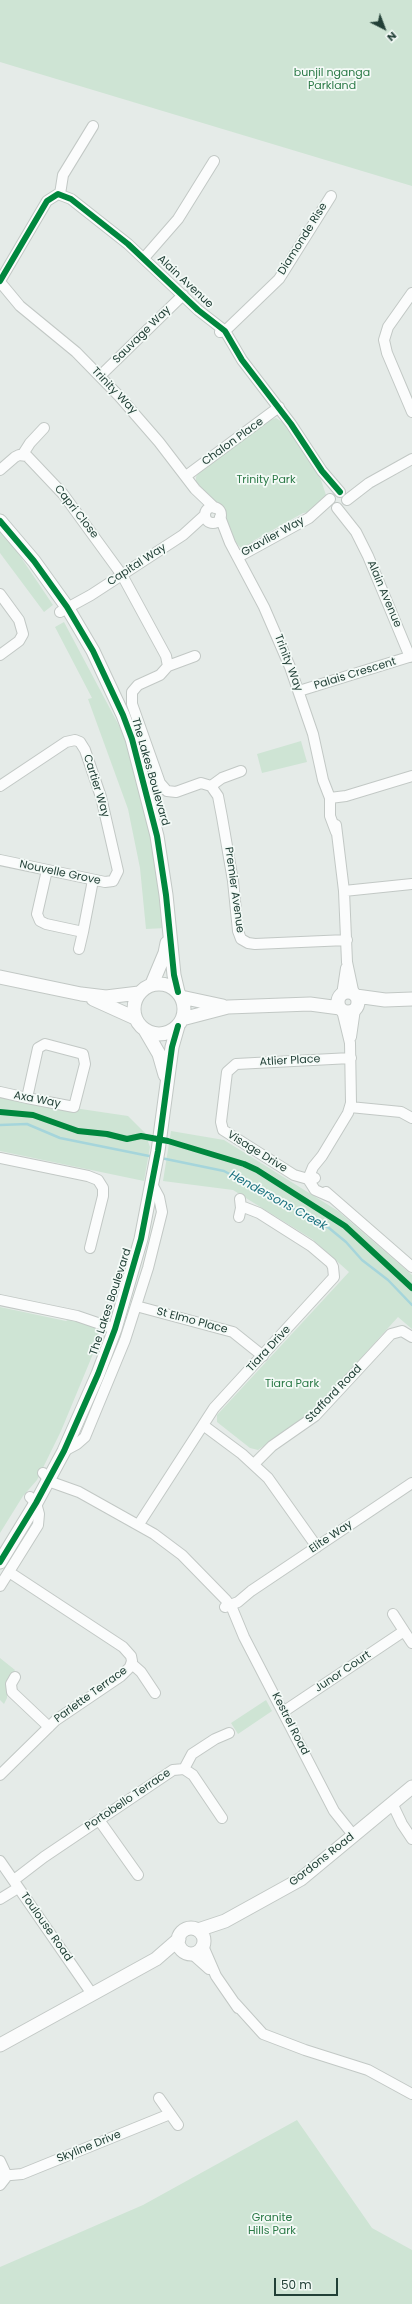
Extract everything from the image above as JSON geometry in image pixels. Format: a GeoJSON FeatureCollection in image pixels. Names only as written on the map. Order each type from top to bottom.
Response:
{"type":"FeatureCollection","features":[{"type":"Feature","properties":{"kind":"street"},"geometry":{"type":"LineString","coordinates":[[0,281],[47,201],[55,194],[60,194],[64,175],[93,126]]}},
{"type":"Feature","properties":{"kind":"street"},"geometry":{"type":"LineString","coordinates":[[144,258],[178,219],[214,161]]}},
{"type":"Feature","properties":{"kind":"street","name":"Alain Avenue"},"geometry":{"type":"LineString","coordinates":[[60,194],[71,199],[91,214],[144,258],[198,310],[222,330],[242,360],[279,407],[322,471],[344,497],[356,532],[382,586],[411,657]]}},
{"type":"Feature","properties":{"kind":"street","name":"Diamonde Rise"},"geometry":{"type":"LineString","coordinates":[[222,330],[283,274],[331,196]]}},
{"type":"Feature","properties":{"kind":"street"},"geometry":{"type":"LineString","coordinates":[[0,272],[11,260]]}},
{"type":"Feature","properties":{"kind":"street","name":"Trinity Way"},"geometry":{"type":"LineString","coordinates":[[0,281],[20,306]]}},
{"type":"Feature","properties":{"kind":"street","name":"Trinity Way"},"geometry":{"type":"LineString","coordinates":[[0,292],[20,306],[100,376],[140,419],[186,476],[238,557],[277,636],[299,691],[322,767],[323,780],[334,797],[330,816],[336,832],[344,891],[348,962],[348,1002]]}},
{"type":"Feature","properties":{"kind":"street"},"geometry":{"type":"LineString","coordinates":[[412,293],[388,327],[384,340],[387,352],[412,412]]}},
{"type":"Feature","properties":{"kind":"street","name":"Sauvage Way"},"geometry":{"type":"LineString","coordinates":[[100,376],[183,295]]}},
{"type":"Feature","properties":{"kind":"street","name":"Chalon Place"},"geometry":{"type":"LineString","coordinates":[[186,476],[279,407]]}},
{"type":"Feature","properties":{"kind":"street"},"geometry":{"type":"LineString","coordinates":[[0,470],[10,460],[23,454],[30,442],[44,428]]}},
{"type":"Feature","properties":{"kind":"street","name":"Capri Close"},"geometry":{"type":"LineString","coordinates":[[23,454],[30,458],[66,499],[122,575],[166,656],[168,666]]}},
{"type":"Feature","properties":{"kind":"street"},"geometry":{"type":"LineString","coordinates":[[344,497],[342,508],[333,503],[334,494],[344,497],[412,459]]}},
{"type":"Feature","properties":{"kind":"street","name":"Alain Avenue"},"geometry":{"type":"LineString","coordinates":[[322,471],[333,503],[356,532]]}},
{"type":"Feature","properties":{"kind":"street","name":"Gravlier Way"},"geometry":{"type":"LineString","coordinates":[[238,557],[333,503]]}},
{"type":"Feature","properties":{"kind":"street","name":"Capital Way"},"geometry":{"type":"LineString","coordinates":[[65,612],[211,516]]}},
{"type":"Feature","properties":{"kind":"street","name":"The Lakes Boulevard"},"geometry":{"type":"LineString","coordinates":[[0,522],[65,612],[138,763],[157,836],[170,930],[174,975],[180,994]]}},
{"type":"Feature","properties":{"kind":"street"},"geometry":{"type":"LineString","coordinates":[[0,594],[22,625],[22,637],[0,654]]}},
{"type":"Feature","properties":{"kind":"street"},"geometry":{"type":"LineString","coordinates":[[195,656],[168,666],[160,675],[134,688],[131,696],[160,783],[163,788],[171,792],[201,783],[210,786],[222,778],[241,771]]}},
{"type":"Feature","properties":{"kind":"street","name":"Palais Crescent"},"geometry":{"type":"LineString","coordinates":[[299,691],[411,657]]}},
{"type":"Feature","properties":{"kind":"street","name":"Cartier Way"},"geometry":{"type":"LineString","coordinates":[[0,786],[66,742],[75,740],[80,742],[85,750],[101,797],[117,865],[116,876]]}},
{"type":"Feature","properties":{"kind":"street"},"geometry":{"type":"LineString","coordinates":[[334,797],[345,791],[369,788],[412,776]]}},
{"type":"Feature","properties":{"kind":"street","name":"Premier Avenue"},"geometry":{"type":"LineString","coordinates":[[210,786],[218,796],[233,881],[238,931],[241,938],[248,944],[347,940]]}},
{"type":"Feature","properties":{"kind":"street","name":"Nouvelle Grove"},"geometry":{"type":"LineString","coordinates":[[0,860],[108,883],[113,881],[116,876]]}},
{"type":"Feature","properties":{"kind":"street"},"geometry":{"type":"LineString","coordinates":[[47,870],[37,914],[38,920],[46,924],[83,932]]}},
{"type":"Feature","properties":{"kind":"street"},"geometry":{"type":"LineString","coordinates":[[79,949],[93,880]]}},
{"type":"Feature","properties":{"kind":"street"},"geometry":{"type":"LineString","coordinates":[[344,891],[412,884]]}},
{"type":"Feature","properties":{"kind":"street","name":"The Lakes Boulevard"},"geometry":{"type":"LineString","coordinates":[[152,984],[165,953],[170,930]]}},
{"type":"Feature","properties":{"kind":"street"},"geometry":{"type":"LineString","coordinates":[[0,977],[81,994],[106,997],[139,993],[152,984],[166,984],[180,994],[228,1007]]}},
{"type":"Feature","properties":{"kind":"street"},"geometry":{"type":"LineString","coordinates":[[135,1018],[134,1005],[139,993]]}},
{"type":"Feature","properties":{"kind":"street"},"geometry":{"type":"LineString","coordinates":[[81,994],[135,1018],[145,1030],[158,1034],[166,1033],[180,1022],[228,1007],[412,999]]}},
{"type":"Feature","properties":{"kind":"street"},"geometry":{"type":"LineString","coordinates":[[180,994],[184,1004],[180,1022]]}},
{"type":"Feature","properties":{"kind":"street"},"geometry":{"type":"LineString","coordinates":[[311,1178],[350,1107],[352,1091],[348,1002]]}},
{"type":"Feature","properties":{"kind":"street","name":"The Lakes Boulevard"},"geometry":{"type":"LineString","coordinates":[[0,1552],[64,1451],[98,1374],[145,1214],[152,1184],[156,1165],[172,1047],[180,1022]]}},
{"type":"Feature","properties":{"kind":"street","name":"The Lakes Boulevard"},"geometry":{"type":"LineString","coordinates":[[145,1030],[159,1054],[167,1081]]}},
{"type":"Feature","properties":{"kind":"street","name":"Axa Way"},"geometry":{"type":"LineString","coordinates":[[0,1092],[27,1098],[74,1107],[85,1064],[85,1056],[81,1053],[45,1044],[37,1051],[27,1098]]}},
{"type":"Feature","properties":{"kind":"street","name":"Atlier Place"},"geometry":{"type":"LineString","coordinates":[[231,1066],[239,1063],[351,1058]]}},
{"type":"Feature","properties":{"kind":"street","name":"Visage Drive"},"geometry":{"type":"LineString","coordinates":[[231,1066],[226,1077],[221,1122],[223,1130],[294,1174],[311,1178],[412,1267]]}},
{"type":"Feature","properties":{"kind":"street"},"geometry":{"type":"LineString","coordinates":[[350,1107],[401,1112],[412,1118]]}},
{"type":"Feature","properties":{"kind":"street"},"geometry":{"type":"LineString","coordinates":[[0,1158],[88,1176],[98,1180],[103,1188],[103,1196],[90,1248]]}},
{"type":"Feature","properties":{"kind":"street"},"geometry":{"type":"LineString","coordinates":[[64,1451],[82,1441],[89,1430],[118,1360],[136,1306],[162,1212],[159,1197],[152,1184]]}},
{"type":"Feature","properties":{"kind":"street","name":"Tiara Drive"},"geometry":{"type":"LineString","coordinates":[[139,1524],[218,1403],[327,1286],[332,1280],[335,1272],[331,1263],[304,1241],[240,1202],[239,1217]]}},
{"type":"Feature","properties":{"kind":"street"},"geometry":{"type":"LineString","coordinates":[[0,1300],[77,1316],[111,1328]]}},
{"type":"Feature","properties":{"kind":"street","name":"St Elmo Place"},"geometry":{"type":"LineString","coordinates":[[136,1306],[233,1332],[263,1356]]}},
{"type":"Feature","properties":{"kind":"street","name":"The Lakes Boulevard"},"geometry":{"type":"LineString","coordinates":[[48,1476],[80,1396],[111,1328]]}},
{"type":"Feature","properties":{"kind":"street","name":"Stafford Road"},"geometry":{"type":"LineString","coordinates":[[254,1464],[272,1446],[315,1416],[391,1334],[402,1331],[412,1337]]}},
{"type":"Feature","properties":{"kind":"street"},"geometry":{"type":"LineString","coordinates":[[203,1424],[254,1464],[277,1489],[317,1547]]}},
{"type":"Feature","properties":{"kind":"street","name":"Kestrel Road"},"geometry":{"type":"LineString","coordinates":[[48,1476],[139,1524],[173,1548],[228,1605],[334,1811],[351,1838]]}},
{"type":"Feature","properties":{"kind":"street","name":"Elite Way"},"geometry":{"type":"LineString","coordinates":[[228,1605],[412,1483]]}},
{"type":"Feature","properties":{"kind":"street"},"geometry":{"type":"LineString","coordinates":[[0,1586],[38,1525],[39,1514],[33,1500]]}},
{"type":"Feature","properties":{"kind":"street","name":"The Lakes Boulevard"},"geometry":{"type":"LineString","coordinates":[[0,1562],[33,1500]]}},
{"type":"Feature","properties":{"kind":"street","name":"Parlette Terrace"},"geometry":{"type":"LineString","coordinates":[[9,1572],[123,1647],[131,1656],[132,1664],[141,1672],[155,1693]]}},
{"type":"Feature","properties":{"kind":"street"},"geometry":{"type":"LineString","coordinates":[[392,1614],[412,1643]]}},
{"type":"Feature","properties":{"kind":"street","name":"Junor Court"},"geometry":{"type":"LineString","coordinates":[[283,1712],[404,1632]]}},
{"type":"Feature","properties":{"kind":"street","name":"Parlette Terrace"},"geometry":{"type":"LineString","coordinates":[[0,1776],[48,1727],[62,1715],[121,1676],[132,1664]]}},
{"type":"Feature","properties":{"kind":"street"},"geometry":{"type":"LineString","coordinates":[[15,1677],[11,1684],[12,1692],[48,1727]]}},
{"type":"Feature","properties":{"kind":"street","name":"Portobello Terrace"},"geometry":{"type":"LineString","coordinates":[[14,1881],[44,1857],[173,1770],[184,1769],[192,1754],[219,1736],[229,1733]]}},
{"type":"Feature","properties":{"kind":"street"},"geometry":{"type":"LineString","coordinates":[[184,1769],[193,1775],[222,1818]]}},
{"type":"Feature","properties":{"kind":"street","name":"Gordons Road"},"geometry":{"type":"LineString","coordinates":[[202,1938],[225,1921],[301,1879],[412,1787]]}},
{"type":"Feature","properties":{"kind":"street"},"geometry":{"type":"LineString","coordinates":[[389,1806],[412,1839]]}},
{"type":"Feature","properties":{"kind":"street"},"geometry":{"type":"LineString","coordinates":[[99,1820],[138,1875]]}},
{"type":"Feature","properties":{"kind":"street","name":"Toulouse Road"},"geometry":{"type":"LineString","coordinates":[[0,1861],[92,1994]]}},
{"type":"Feature","properties":{"kind":"street"},"geometry":{"type":"LineString","coordinates":[[0,1892],[14,1881]]}},
{"type":"Feature","properties":{"kind":"street"},"geometry":{"type":"LineString","coordinates":[[0,1899],[14,1881]]}},
{"type":"Feature","properties":{"kind":"street"},"geometry":{"type":"LineString","coordinates":[[0,2045],[156,1959],[179,1939],[184,1930],[192,1928],[202,1938],[216,1976],[234,2003],[263,2034],[305,2050],[368,2070],[412,2094]]}},
{"type":"Feature","properties":{"kind":"street"},"geometry":{"type":"LineString","coordinates":[[156,1959],[198,1951],[202,1938]]}},
{"type":"Feature","properties":{"kind":"street"},"geometry":{"type":"LineString","coordinates":[[179,1939],[180,1946],[216,1976]]}},
{"type":"Feature","properties":{"kind":"street"},"geometry":{"type":"LineString","coordinates":[[159,2098],[178,2125]]}},
{"type":"Feature","properties":{"kind":"street","name":"Skyline Drive"},"geometry":{"type":"LineString","coordinates":[[3,2176],[22,2174],[170,2114]]}},
{"type":"Feature","properties":{"kind":"street"},"geometry":{"type":"LineString","coordinates":[[0,2161],[3,2176],[0,2185]]}},
{"type":"Feature","properties":{"kind":"green space","name":"bunjil nganga Parkland"},"geometry":{"type":"Polygon","coordinates":[[[0,0],[412,0],[412,186],[0,62],[0,0]]]}},
{"type":"Feature","properties":{"kind":"green space","name":"Trinity Park"},"geometry":{"type":"Polygon","coordinates":[[[276,418],[285,424],[305,453],[321,480],[327,498],[310,512],[303,513],[253,541],[252,545],[241,548],[235,542],[221,508],[210,501],[196,483],[196,477],[200,471],[270,420],[276,418]]]}},
{"type":"Feature","properties":{"kind":"green space"},"geometry":{"type":"Polygon","coordinates":[[[0,530],[12,544],[53,605],[44,612],[0,553],[0,530]]]}},
{"type":"Feature","properties":{"kind":"green space"},"geometry":{"type":"Polygon","coordinates":[[[64,622],[124,735],[137,772],[150,823],[166,928],[146,929],[140,868],[128,809],[88,699],[92,698],[55,627],[64,622]]]}},
{"type":"Feature","properties":{"kind":"green space"},"geometry":{"type":"Polygon","coordinates":[[[301,741],[307,762],[262,773],[257,754],[301,741]]]}},
{"type":"Feature","properties":{"kind":"green space"},"geometry":{"type":"Polygon","coordinates":[[[0,1097],[128,1116],[145,1133],[150,1147],[144,1181],[0,1151],[0,1097]]]}},
{"type":"Feature","properties":{"kind":"green space","name":"Tiara Park"},"geometry":{"type":"Polygon","coordinates":[[[171,1131],[224,1140],[338,1211],[412,1275],[412,1329],[398,1317],[315,1409],[258,1450],[250,1448],[217,1422],[217,1415],[349,1272],[312,1239],[233,1190],[163,1181],[171,1131]]]}},
{"type":"Feature","properties":{"kind":"green space"},"geometry":{"type":"Polygon","coordinates":[[[0,1307],[66,1321],[69,1319],[82,1322],[97,1329],[100,1337],[61,1431],[37,1480],[23,1496],[0,1533],[0,1307]]]}},
{"type":"Feature","properties":{"kind":"green space"},"geometry":{"type":"Polygon","coordinates":[[[0,1658],[15,1670],[7,1682],[7,1698],[4,1704],[0,1700],[0,1658]]]}},
{"type":"Feature","properties":{"kind":"green space"},"geometry":{"type":"Polygon","coordinates":[[[266,1700],[272,1711],[238,1734],[231,1723],[266,1700]]]}},
{"type":"Feature","properties":{"kind":"green space","name":"Granite Hills Park"},"geometry":{"type":"Polygon","coordinates":[[[297,2120],[372,2228],[412,2250],[412,2304],[0,2304],[0,2267],[143,2205],[297,2120]]]}},
{"type":"Feature","properties":{"kind":"waterway","name":"Hendersons Creek"},"geometry":{"type":"LineString","coordinates":[[0,1125],[27,1124],[60,1138],[154,1157]]}},
{"type":"Feature","properties":{"kind":"waterway","name":"Hendersons Creek"},"geometry":{"type":"LineString","coordinates":[[161,1158],[224,1171],[329,1228],[346,1242],[362,1260],[388,1280],[412,1305]]}},
{"type":"Feature","properties":{"kind":"cycle path"},"geometry":{"type":"LineString","coordinates":[[0,281],[47,201],[58,194],[71,199],[128,244],[198,310],[225,331],[242,360],[291,424],[322,471],[340,492]]}},
{"type":"Feature","properties":{"kind":"cycle path"},"geometry":{"type":"LineString","coordinates":[[0,521],[34,561],[67,607],[93,651],[123,715],[132,739],[157,836],[166,895],[174,975],[178,992]]}},
{"type":"Feature","properties":{"kind":"cycle path"},"geometry":{"type":"LineString","coordinates":[[0,1562],[36,1503],[64,1451],[98,1374],[115,1329],[141,1239],[158,1151],[172,1047],[178,1026]]}},
{"type":"Feature","properties":{"kind":"cycle path"},"geometry":{"type":"LineString","coordinates":[[0,1112],[33,1115],[78,1131],[107,1134],[127,1139],[141,1136],[168,1141],[244,1164],[257,1170],[345,1226],[412,1288]]}}]}
